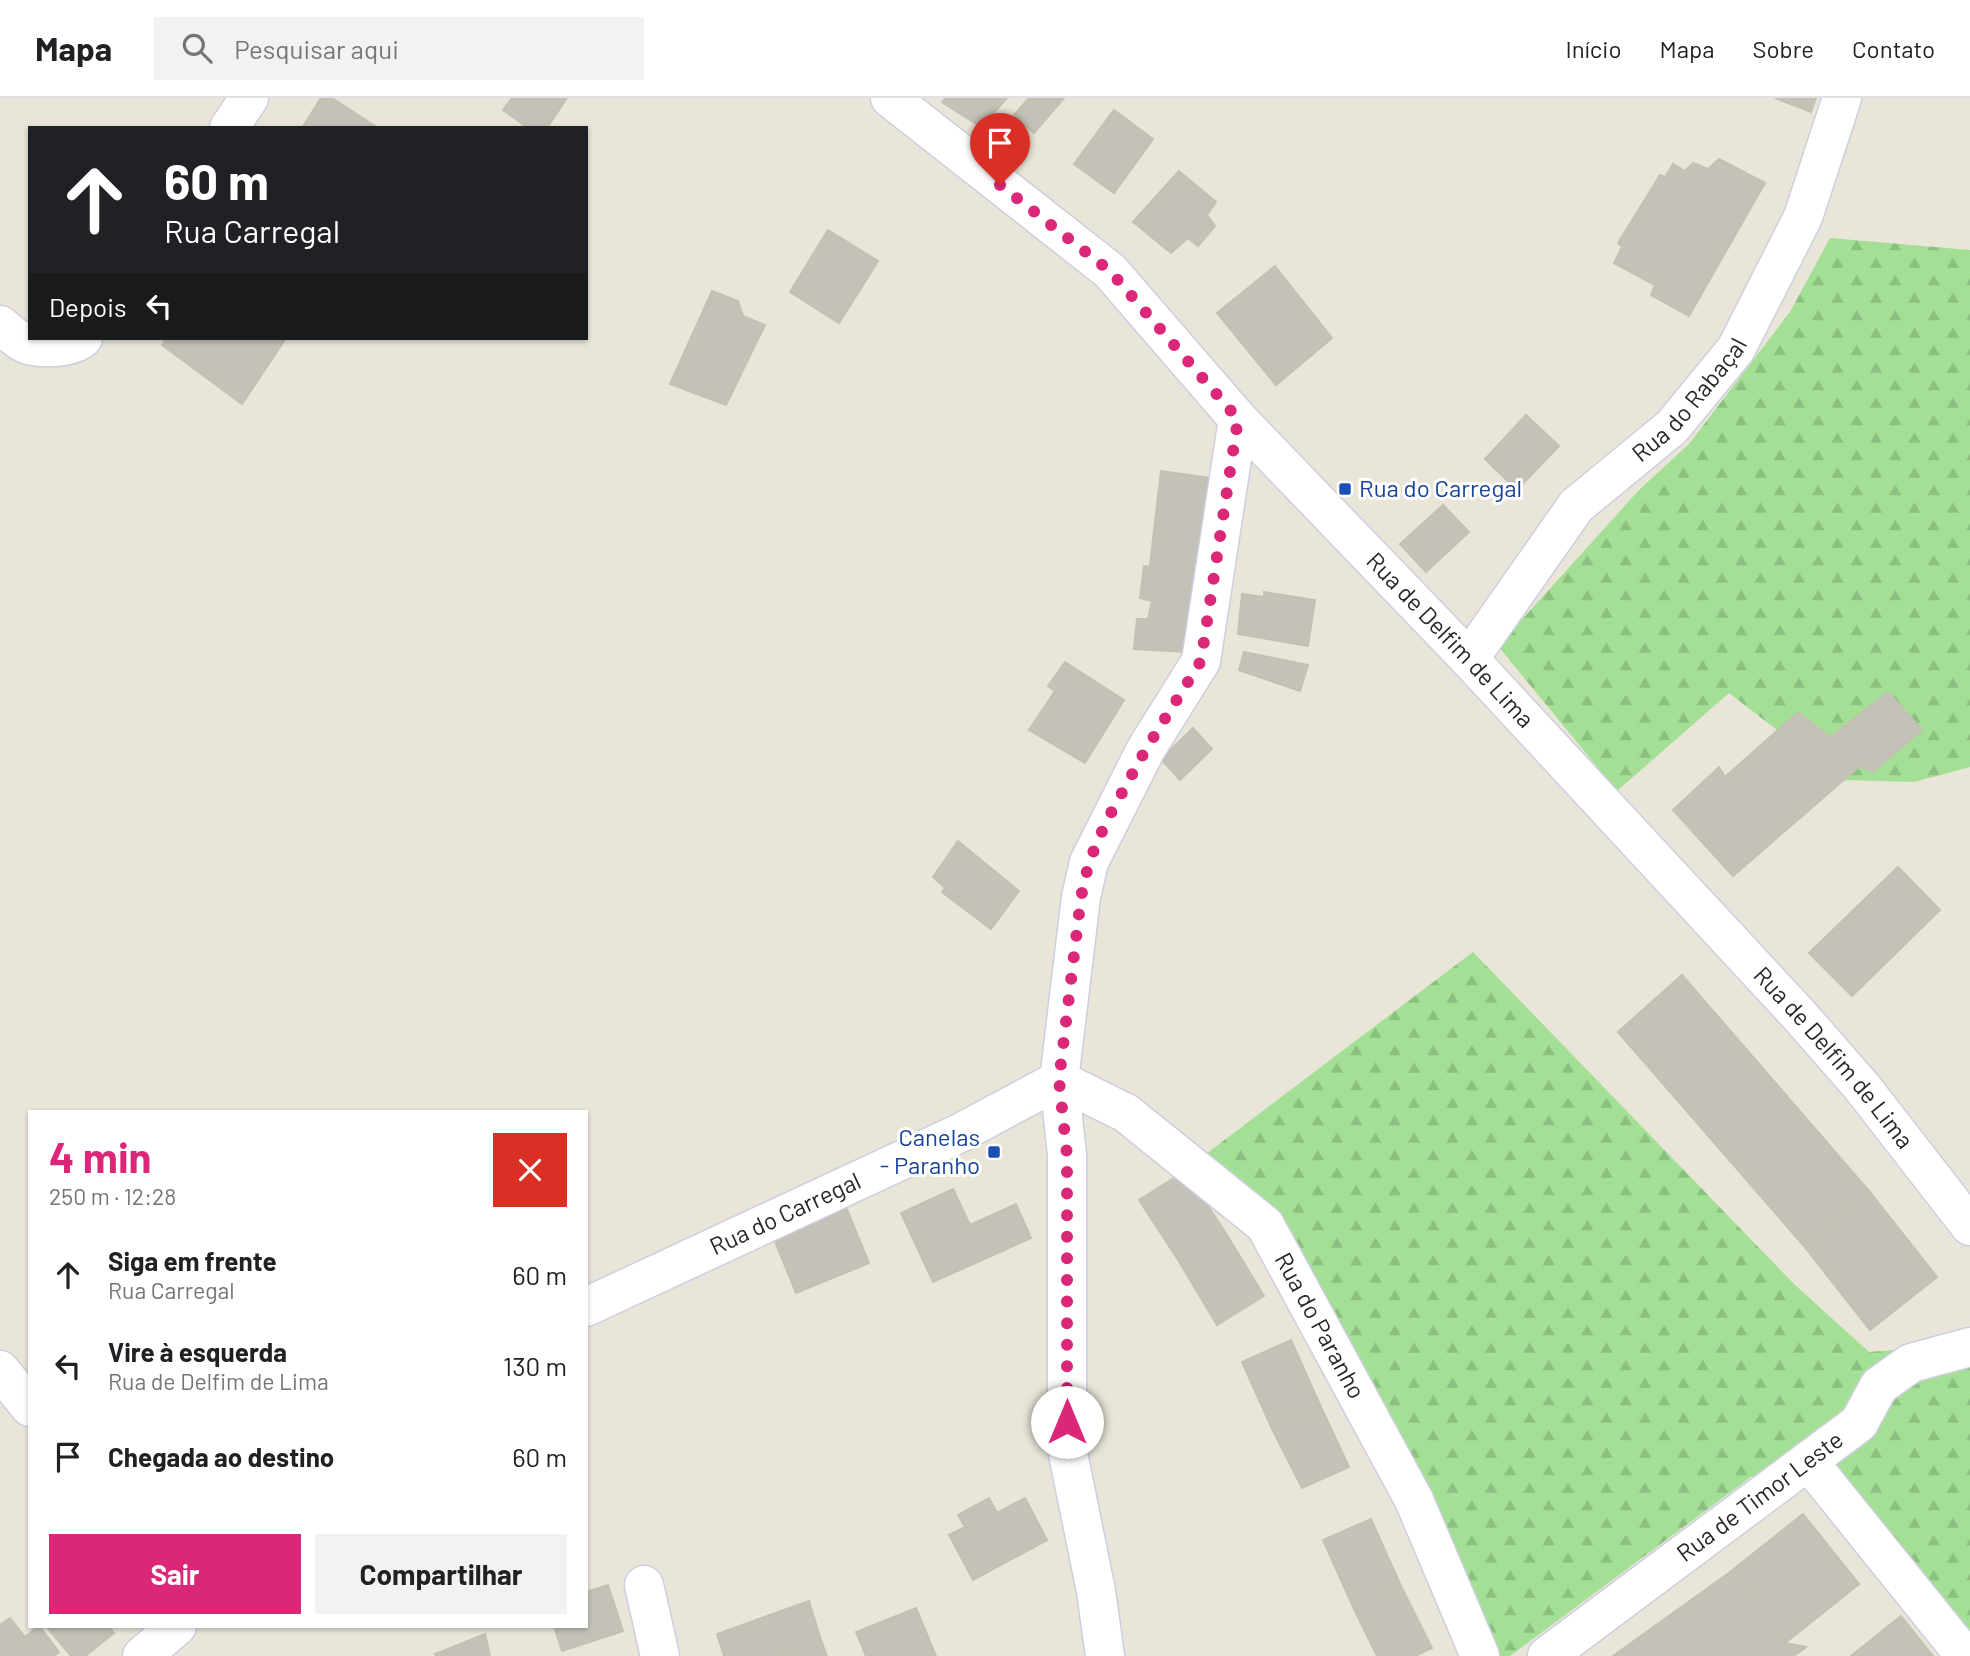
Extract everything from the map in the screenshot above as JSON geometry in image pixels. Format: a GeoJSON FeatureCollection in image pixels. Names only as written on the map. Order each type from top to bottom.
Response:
{"type":"FeatureCollection","features":[{"type":"Feature","properties":{"kind":"street"},"geometry":{"type":"LineString","coordinates":[[230,126],[249,98]]}},
{"type":"Feature","properties":{"kind":"street","name":"Rua de Delfim de Lima"},"geometry":{"type":"LineString","coordinates":[[891,98],[1110,271],[1238,419],[1469,659],[1826,1046],[1862,1087],[1970,1226]]}},
{"type":"Feature","properties":{"kind":"street","name":"Rua do Rabaçal"},"geometry":{"type":"LineString","coordinates":[[1469,659],[1576,506],[1672,427],[1736,349],[1803,217],[1842,98]]}},
{"type":"Feature","properties":{"kind":"street"},"geometry":{"type":"LineString","coordinates":[[0,325],[28,345],[60,346],[76,344],[81,340]]}},
{"type":"Feature","properties":{"kind":"street"},"geometry":{"type":"LineString","coordinates":[[1105,1656],[1096,1591],[1067,1449],[1067,1155],[1059,1080],[1081,897],[1089,862],[1146,749],[1201,661],[1238,419]]}},
{"type":"Feature","properties":{"kind":"street","name":"Rua do Carregal"},"geometry":{"type":"LineString","coordinates":[[588,1306],[686,1258],[877,1173],[1059,1080]]}},
{"type":"Feature","properties":{"kind":"street","name":"Rua do Paranho"},"geometry":{"type":"LineString","coordinates":[[1059,1080],[1126,1113],[1265,1225],[1413,1500],[1480,1656]]}},
{"type":"Feature","properties":{"kind":"street","name":"Rua de Timor Leste"},"geometry":{"type":"LineString","coordinates":[[1547,1656],[1858,1423],[1879,1386],[1911,1363],[1970,1347]]}},
{"type":"Feature","properties":{"kind":"street"},"geometry":{"type":"LineString","coordinates":[[0,1370],[28,1405]]}},
{"type":"Feature","properties":{"kind":"street"},"geometry":{"type":"LineString","coordinates":[[1808,1461],[1965,1656]]}},
{"type":"Feature","properties":{"kind":"street"},"geometry":{"type":"LineString","coordinates":[[644,1585],[660,1656]]}},
{"type":"Feature","properties":{"kind":"street"},"geometry":{"type":"LineString","coordinates":[[142,1656],[175,1628]]}},
{"type":"Feature","properties":{"kind":"green space"},"geometry":{"type":"Polygon","coordinates":[[[1830,238],[1970,250],[1970,767],[1914,782],[1842,780],[1729,693],[1617,791],[1498,646],[1640,489],[1689,444],[1790,312],[1830,238]]]}},
{"type":"Feature","properties":{"kind":"green space"},"geometry":{"type":"Polygon","coordinates":[[[1473,952],[1794,1284],[1869,1352],[1970,1344],[1970,1656],[1812,1455],[1751,1477],[1510,1656],[1473,1656],[1312,1311],[1202,1157],[1473,952]]]}},
{"type":"Feature","properties":{"kind":"building"},"geometry":{"type":"Polygon","coordinates":[[[321,98],[332,98],[375,126],[303,126],[321,98]]]}},
{"type":"Feature","properties":{"kind":"building"},"geometry":{"type":"Polygon","coordinates":[[[512,98],[567,98],[548,126],[525,126],[503,110],[512,98]]]}},
{"type":"Feature","properties":{"kind":"building"},"geometry":{"type":"Polygon","coordinates":[[[946,98],[1007,98],[981,127],[942,102],[946,98]]]}},
{"type":"Feature","properties":{"kind":"building"},"geometry":{"type":"Polygon","coordinates":[[[1029,98],[1064,98],[1034,133],[1014,115],[1029,98]]]}},
{"type":"Feature","properties":{"kind":"building"},"geometry":{"type":"Polygon","coordinates":[[[1775,98],[1816,98],[1811,112],[1775,98]]]}},
{"type":"Feature","properties":{"kind":"building"},"geometry":{"type":"Polygon","coordinates":[[[1114,110],[1153,139],[1114,193],[1074,164],[1114,110]]]}},
{"type":"Feature","properties":{"kind":"building"},"geometry":{"type":"Polygon","coordinates":[[[1719,159],[1765,183],[1689,316],[1651,295],[1655,285],[1614,263],[1622,247],[1618,243],[1660,175],[1665,177],[1673,164],[1685,171],[1693,163],[1708,169],[1719,159]]]}},
{"type":"Feature","properties":{"kind":"building"},"geometry":{"type":"Polygon","coordinates":[[[1179,171],[1216,202],[1207,215],[1215,226],[1198,246],[1188,238],[1171,253],[1133,222],[1179,171]]]}},
{"type":"Feature","properties":{"kind":"building"},"geometry":{"type":"Polygon","coordinates":[[[828,230],[878,261],[839,323],[790,292],[828,230]]]}},
{"type":"Feature","properties":{"kind":"building"},"geometry":{"type":"Polygon","coordinates":[[[1275,266],[1332,338],[1276,385],[1217,313],[1275,266]]]}},
{"type":"Feature","properties":{"kind":"building"},"geometry":{"type":"Polygon","coordinates":[[[712,291],[738,301],[743,316],[765,325],[726,405],[670,384],[712,291]]]}},
{"type":"Feature","properties":{"kind":"building"},"geometry":{"type":"Polygon","coordinates":[[[165,340],[285,340],[242,404],[162,345],[165,340]]]}},
{"type":"Feature","properties":{"kind":"building"},"geometry":{"type":"Polygon","coordinates":[[[1526,415],[1559,446],[1517,490],[1485,459],[1526,415]]]}},
{"type":"Feature","properties":{"kind":"building"},"geometry":{"type":"Polygon","coordinates":[[[1161,471],[1211,478],[1200,571],[1150,565],[1161,471]]]}},
{"type":"Feature","properties":{"kind":"building"},"geometry":{"type":"Polygon","coordinates":[[[1443,505],[1469,532],[1426,572],[1400,544],[1443,505]]]}},
{"type":"Feature","properties":{"kind":"building"},"geometry":{"type":"Polygon","coordinates":[[[1144,566],[1200,571],[1187,652],[1134,649],[1137,619],[1148,619],[1152,601],[1140,598],[1144,566]]]}},
{"type":"Feature","properties":{"kind":"building"},"geometry":{"type":"Polygon","coordinates":[[[1264,592],[1315,600],[1308,646],[1238,634],[1242,594],[1264,597],[1264,592]]]}},
{"type":"Feature","properties":{"kind":"building"},"geometry":{"type":"Polygon","coordinates":[[[1244,652],[1308,665],[1300,691],[1239,670],[1244,652]]]}},
{"type":"Feature","properties":{"kind":"building"},"geometry":{"type":"Polygon","coordinates":[[[1065,662],[1124,700],[1085,763],[1029,730],[1055,691],[1048,686],[1065,662]]]}},
{"type":"Feature","properties":{"kind":"building"},"geometry":{"type":"Polygon","coordinates":[[[1888,692],[1922,730],[1873,772],[1860,766],[1733,876],[1673,810],[1719,767],[1725,777],[1798,712],[1830,737],[1888,692]]]}},
{"type":"Feature","properties":{"kind":"building"},"geometry":{"type":"Polygon","coordinates":[[[1193,728],[1212,749],[1180,780],[1161,759],[1193,728]]]}},
{"type":"Feature","properties":{"kind":"building"},"geometry":{"type":"Polygon","coordinates":[[[958,841],[1019,891],[991,929],[942,892],[945,888],[933,877],[958,841]]]}},
{"type":"Feature","properties":{"kind":"building"},"geometry":{"type":"Polygon","coordinates":[[[1898,867],[1940,910],[1852,996],[1809,953],[1898,867]]]}},
{"type":"Feature","properties":{"kind":"building"},"geometry":{"type":"Polygon","coordinates":[[[1682,975],[1870,1192],[1803,1245],[1618,1032],[1682,975]]]}},
{"type":"Feature","properties":{"kind":"building"},"geometry":{"type":"Polygon","coordinates":[[[1185,1171],[1227,1235],[1180,1263],[1139,1200],[1185,1171]]]}},
{"type":"Feature","properties":{"kind":"building"},"geometry":{"type":"Polygon","coordinates":[[[953,1189],[970,1225],[1016,1204],[1031,1238],[933,1282],[901,1213],[953,1189]]]}},
{"type":"Feature","properties":{"kind":"building"},"geometry":{"type":"Polygon","coordinates":[[[1870,1192],[1937,1277],[1870,1330],[1803,1245],[1870,1192]]]}},
{"type":"Feature","properties":{"kind":"building"},"geometry":{"type":"Polygon","coordinates":[[[841,1195],[869,1263],[796,1293],[772,1234],[841,1195]]]}},
{"type":"Feature","properties":{"kind":"building"},"geometry":{"type":"Polygon","coordinates":[[[1227,1235],[1264,1296],[1217,1325],[1180,1263],[1227,1235]]]}},
{"type":"Feature","properties":{"kind":"building"},"geometry":{"type":"Polygon","coordinates":[[[1291,1340],[1321,1407],[1272,1429],[1242,1362],[1291,1340]]]}},
{"type":"Feature","properties":{"kind":"building"},"geometry":{"type":"Polygon","coordinates":[[[1321,1407],[1349,1467],[1302,1488],[1272,1429],[1321,1407]]]}},
{"type":"Feature","properties":{"kind":"building"},"geometry":{"type":"Polygon","coordinates":[[[989,1498],[997,1513],[1025,1498],[1047,1540],[973,1580],[949,1535],[965,1527],[958,1515],[989,1498]]]}},
{"type":"Feature","properties":{"kind":"building"},"geometry":{"type":"Polygon","coordinates":[[[1803,1514],[1859,1584],[1785,1643],[1730,1572],[1803,1514]]]}},
{"type":"Feature","properties":{"kind":"building"},"geometry":{"type":"Polygon","coordinates":[[[1371,1519],[1401,1586],[1353,1607],[1323,1540],[1371,1519]]]}},
{"type":"Feature","properties":{"kind":"building"},"geometry":{"type":"Polygon","coordinates":[[[1730,1572],[1785,1643],[1806,1647],[1794,1656],[1613,1656],[1730,1572]]]}},
{"type":"Feature","properties":{"kind":"building"},"geometry":{"type":"Polygon","coordinates":[[[608,1585],[623,1631],[562,1651],[555,1628],[588,1628],[588,1591],[608,1585]]]}},
{"type":"Feature","properties":{"kind":"building"},"geometry":{"type":"Polygon","coordinates":[[[1401,1586],[1432,1648],[1415,1656],[1377,1656],[1353,1607],[1401,1586]]]}},
{"type":"Feature","properties":{"kind":"building"},"geometry":{"type":"Polygon","coordinates":[[[809,1601],[821,1640],[775,1656],[724,1656],[717,1634],[809,1601]]]}},
{"type":"Feature","properties":{"kind":"building"},"geometry":{"type":"Polygon","coordinates":[[[916,1608],[936,1656],[866,1656],[856,1632],[916,1608]]]}},
{"type":"Feature","properties":{"kind":"building"},"geometry":{"type":"Polygon","coordinates":[[[1901,1616],[1933,1656],[1851,1656],[1901,1616]]]}},
{"type":"Feature","properties":{"kind":"building"},"geometry":{"type":"Polygon","coordinates":[[[10,1618],[25,1637],[41,1628],[59,1652],[54,1656],[0,1656],[0,1625],[10,1618]]]}},
{"type":"Feature","properties":{"kind":"building"},"geometry":{"type":"Polygon","coordinates":[[[48,1628],[110,1628],[114,1633],[85,1656],[71,1656],[48,1628]]]}},
{"type":"Feature","properties":{"kind":"building"},"geometry":{"type":"Polygon","coordinates":[[[485,1634],[490,1656],[435,1654],[485,1634]]]}},
{"type":"Feature","properties":{"kind":"building"},"geometry":{"type":"Polygon","coordinates":[[[821,1640],[827,1656],[775,1656],[821,1640]]]}},
{"type":"Feature","properties":{"kind":"place","name":"Rua do Carregal"},"geometry":{"type":"Point","coordinates":[1345,489]}},
{"type":"Feature","properties":{"kind":"place","name":"Canelas - Paranho"},"geometry":{"type":"Point","coordinates":[994,1152]}},
{"type":"Feature","properties":{"kind":"route"},"geometry":{"type":"LineString","coordinates":[[1000,185],[1110,271],[1238,419],[1201,661],[1146,749],[1106,822],[1089,862],[1081,897],[1059,1080],[1067,1155],[1067,1422]]}}]}
